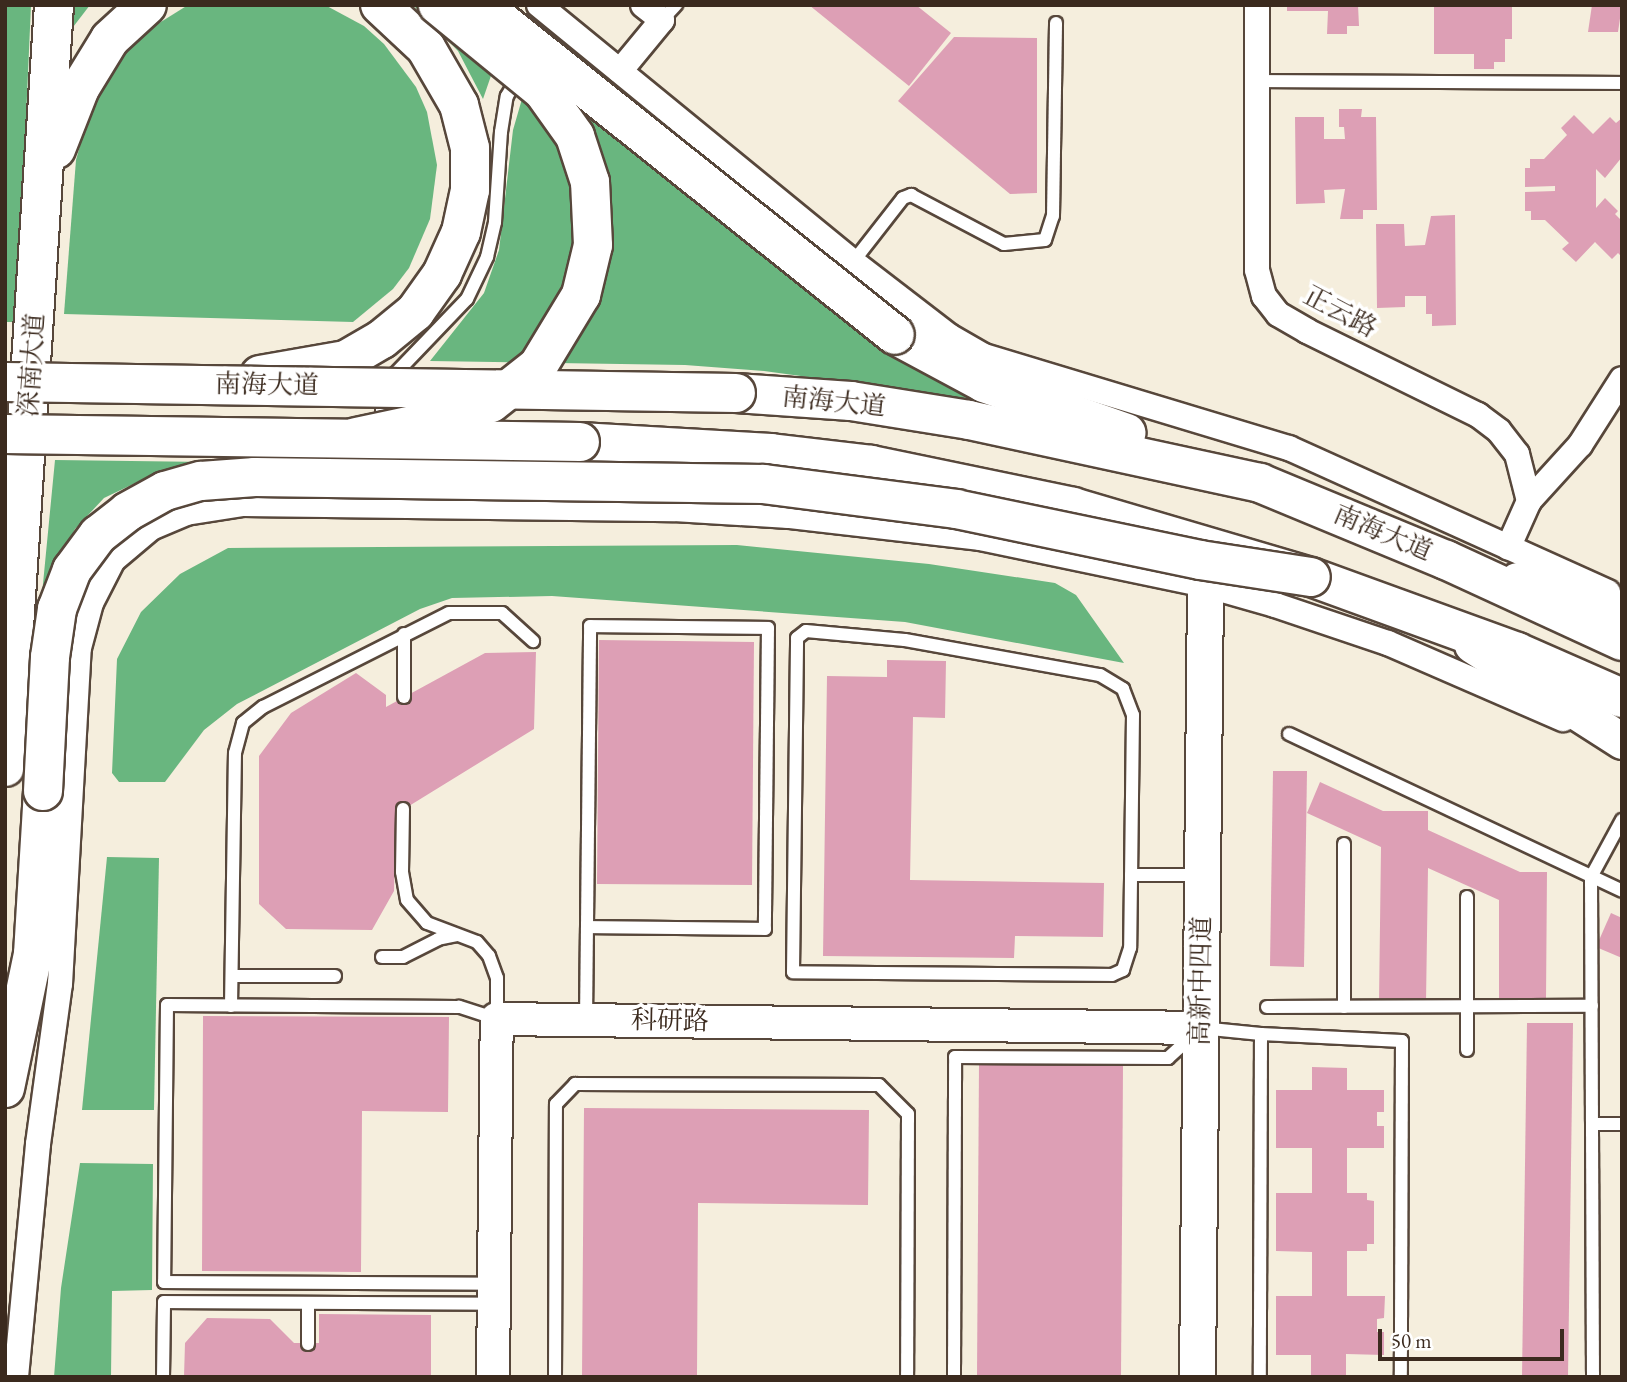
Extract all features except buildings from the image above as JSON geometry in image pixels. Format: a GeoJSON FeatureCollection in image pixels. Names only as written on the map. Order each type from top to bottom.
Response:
{"type":"FeatureCollection","features":[{"type":"Feature","properties":{"kind":"main road","name":"深南大道"},"geometry":{"type":"LineString","coordinates":[[5,767],[54,5]]}},
{"type":"Feature","properties":{"kind":"main road"},"geometry":{"type":"LineString","coordinates":[[42,202],[58,140],[80,88],[110,40],[147,5]]}},
{"type":"Feature","properties":{"kind":"main road"},"geometry":{"type":"LineString","coordinates":[[372,453],[450,417],[491,403],[538,366],[581,295],[593,246],[590,182],[575,136],[543,92],[438,5]]}},
{"type":"Feature","properties":{"kind":"main road"},"geometry":{"type":"LineString","coordinates":[[481,5],[895,335],[984,383],[1260,483]]}},
{"type":"Feature","properties":{"kind":"main road"},"geometry":{"type":"LineString","coordinates":[[175,383],[289,373],[346,360],[382,340],[415,312],[442,274],[461,232],[470,190],[470,148],[459,105],[444,73],[389,12]]}},
{"type":"Feature","properties":{"kind":"main road","name":"南海大道"},"geometry":{"type":"LineString","coordinates":[[5,382],[736,393],[851,401],[969,420],[1260,483],[1446,560],[1622,641]]}},
{"type":"Feature","properties":{"kind":"main road","name":"南海大道"},"geometry":{"type":"LineString","coordinates":[[5,434],[372,453],[676,446],[871,465],[1073,507],[1311,577],[1517,652],[1622,698]]}},
{"type":"Feature","properties":{"kind":"main road"},"geometry":{"type":"LineString","coordinates":[[5,1088],[33,954],[50,657],[57,609],[72,570],[98,535],[127,512],[164,491],[201,481],[255,477],[764,484],[956,509],[1200,561],[1311,577]]}},
{"type":"Feature","properties":{"kind":"main road"},"geometry":{"type":"LineString","coordinates":[[1446,560],[1622,610]]}},
{"type":"Feature","properties":{"kind":"main road","name":"高新中四道"},"geometry":{"type":"LineString","coordinates":[[1198,1377],[1205,585]]}},
{"type":"Feature","properties":{"kind":"main road"},"geometry":{"type":"LineString","coordinates":[[1436,622],[1622,743]]}},
{"type":"Feature","properties":{"kind":"street","name":"正云路"},"geometry":{"type":"LineString","coordinates":[[1257,5],[1257,270],[1264,296],[1279,314],[1307,331],[1478,415],[1499,431],[1517,454],[1529,501]]}},
{"type":"Feature","properties":{"kind":"street"},"geometry":{"type":"LineString","coordinates":[[620,71],[660,10]]}},
{"type":"Feature","properties":{"kind":"street"},"geometry":{"type":"LineString","coordinates":[[544,22],[620,71],[853,261],[949,336],[984,356],[1289,448],[1622,598]]}},
{"type":"Feature","properties":{"kind":"street"},"geometry":{"type":"LineString","coordinates":[[1508,548],[1529,501],[1580,445],[1622,379]]}},
{"type":"Feature","properties":{"kind":"street"},"geometry":{"type":"LineString","coordinates":[[16,1377],[30,1213],[60,984],[79,648],[91,603],[113,560],[151,528],[186,513],[243,504],[674,509],[789,516],[980,538],[1205,585],[1388,643],[1622,743]]}},
{"type":"Feature","properties":{"kind":"street"},"geometry":{"type":"LineString","coordinates":[[493,1377],[497,1019]]}},
{"type":"Feature","properties":{"kind":"street","name":"科研路"},"geometry":{"type":"LineString","coordinates":[[497,1019],[1201,1028]]}},
{"type":"Feature","properties":{"kind":"lane"},"geometry":{"type":"LineString","coordinates":[[380,504],[372,453],[382,406],[395,374],[467,299],[487,257],[495,222],[507,96],[544,22]]}},
{"type":"Feature","properties":{"kind":"lane"},"geometry":{"type":"LineString","coordinates":[[853,261],[903,198],[911,195],[1004,244],[1045,240],[1054,216],[1056,23]]}},
{"type":"Feature","properties":{"kind":"lane"},"geometry":{"type":"LineString","coordinates":[[1257,81],[1622,83]]}},
{"type":"Feature","properties":{"kind":"lane"},"geometry":{"type":"LineString","coordinates":[[231,1006],[235,753],[243,723],[263,707],[449,613],[502,613],[533,641]]}},
{"type":"Feature","properties":{"kind":"lane"},"geometry":{"type":"LineString","coordinates":[[586,1020],[590,626],[768,628],[765,929],[587,927]]}},
{"type":"Feature","properties":{"kind":"lane"},"geometry":{"type":"LineString","coordinates":[[806,631],[905,639],[1114,681],[1129,700],[1133,715],[1131,875],[1128,960],[1112,975],[793,972],[797,638],[806,631]]}},
{"type":"Feature","properties":{"kind":"lane"},"geometry":{"type":"LineString","coordinates":[[404,634],[404,697]]}},
{"type":"Feature","properties":{"kind":"lane"},"geometry":{"type":"LineString","coordinates":[[1289,734],[1622,891]]}},
{"type":"Feature","properties":{"kind":"lane"},"geometry":{"type":"LineString","coordinates":[[403,809],[402,872],[407,900],[427,923],[477,942],[494,966],[497,1019],[459,1007],[167,1005],[164,1282],[494,1294]]}},
{"type":"Feature","properties":{"kind":"lane"},"geometry":{"type":"LineString","coordinates":[[1593,1377],[1591,877],[1622,820]]}},
{"type":"Feature","properties":{"kind":"lane"},"geometry":{"type":"LineString","coordinates":[[1344,844],[1344,1007]]}},
{"type":"Feature","properties":{"kind":"lane"},"geometry":{"type":"LineString","coordinates":[[1131,875],[1202,875]]}},
{"type":"Feature","properties":{"kind":"lane"},"geometry":{"type":"LineString","coordinates":[[1466,897],[1467,1050]]}},
{"type":"Feature","properties":{"kind":"lane"},"geometry":{"type":"LineString","coordinates":[[382,957],[403,957],[438,939],[458,935]]}},
{"type":"Feature","properties":{"kind":"lane"},"geometry":{"type":"LineString","coordinates":[[232,976],[335,976]]}},
{"type":"Feature","properties":{"kind":"lane"},"geometry":{"type":"LineString","coordinates":[[1267,1007],[1592,1006]]}},
{"type":"Feature","properties":{"kind":"lane"},"geometry":{"type":"LineString","coordinates":[[954,1377],[955,1057],[1168,1058],[1201,1028],[1261,1034],[1402,1041],[1401,1377]]}},
{"type":"Feature","properties":{"kind":"lane"},"geometry":{"type":"LineString","coordinates":[[1260,1377],[1261,1034]]}},
{"type":"Feature","properties":{"kind":"lane"},"geometry":{"type":"LineString","coordinates":[[555,1377],[556,1104],[575,1084],[879,1085],[908,1114],[907,1377]]}},
{"type":"Feature","properties":{"kind":"lane"},"geometry":{"type":"LineString","coordinates":[[1592,1124],[1622,1124]]}},
{"type":"Feature","properties":{"kind":"lane"},"geometry":{"type":"LineString","coordinates":[[163,1377],[164,1302],[308,1303],[494,1294]]}},
{"type":"Feature","properties":{"kind":"lane"},"geometry":{"type":"LineString","coordinates":[[307,1343],[308,1303]]}},
{"type":"Feature","properties":{"kind":"green space"},"geometry":{"type":"Polygon","coordinates":[[[5,5],[31,5],[17,322],[5,322],[5,5]]]}},
{"type":"Feature","properties":{"kind":"green space"},"geometry":{"type":"Polygon","coordinates":[[[71,5],[90,5],[70,31],[71,5]]]}},
{"type":"Feature","properties":{"kind":"green space"},"geometry":{"type":"Polygon","coordinates":[[[188,5],[325,5],[364,26],[384,44],[416,87],[427,112],[437,165],[430,219],[409,268],[393,289],[353,322],[64,314],[76,160],[93,99],[121,54],[140,35],[188,5]]]}},
{"type":"Feature","properties":{"kind":"green space"},"geometry":{"type":"Polygon","coordinates":[[[413,5],[419,5],[494,67],[483,99],[458,51],[413,5]]]}},
{"type":"Feature","properties":{"kind":"green space"},"geometry":{"type":"Polygon","coordinates":[[[524,92],[588,110],[1038,414],[911,391],[764,371],[685,365],[430,361],[484,293],[499,250],[513,130],[524,92]]]}},
{"type":"Feature","properties":{"kind":"green space"},"geometry":{"type":"Polygon","coordinates":[[[55,460],[207,462],[150,476],[104,498],[75,529],[42,594],[55,460]]]}},
{"type":"Feature","properties":{"kind":"green space"},"geometry":{"type":"Polygon","coordinates":[[[737,545],[929,564],[1055,583],[1076,595],[1124,663],[905,622],[552,596],[452,598],[420,609],[237,704],[204,730],[165,782],[119,782],[112,773],[117,659],[141,612],[180,574],[228,548],[737,545]]]}},
{"type":"Feature","properties":{"kind":"green space"},"geometry":{"type":"Polygon","coordinates":[[[107,857],[159,858],[154,1110],[82,1110],[107,857]]]}},
{"type":"Feature","properties":{"kind":"green space"},"geometry":{"type":"Polygon","coordinates":[[[80,1163],[153,1164],[152,1290],[112,1291],[111,1377],[54,1377],[61,1288],[80,1163]]]}}]}
